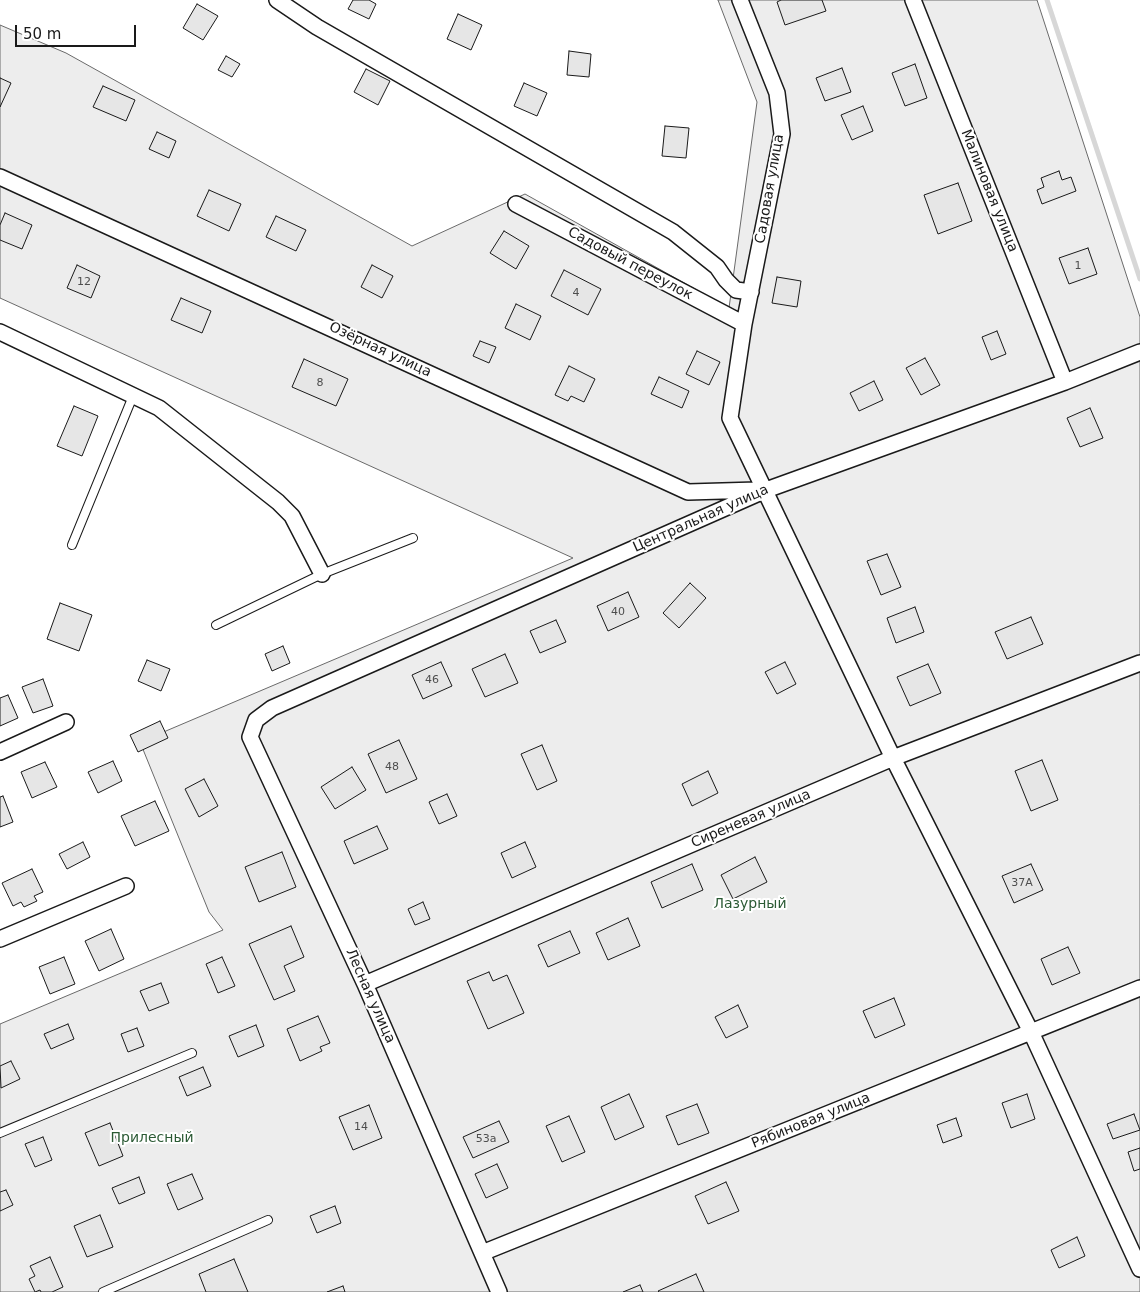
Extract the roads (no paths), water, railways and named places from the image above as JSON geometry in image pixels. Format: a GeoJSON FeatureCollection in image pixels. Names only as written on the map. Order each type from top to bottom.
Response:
{"type":"FeatureCollection","features":[{"type":"Feature","properties":{"kind":"street"},"geometry":{"type":"LineString","coordinates":[[277,0],[317,27],[674,232],[717,267],[736,290],[751,292]]}},
{"type":"Feature","properties":{"kind":"street","name":"Садовая улица"},"geometry":{"type":"LineString","coordinates":[[740,0],[777,93],[782,134],[744,324],[730,418],[894,758],[1031,1032],[1140,1269]]}},
{"type":"Feature","properties":{"kind":"street","name":"Малиновая улица"},"geometry":{"type":"LineString","coordinates":[[913,0],[1065,382]]}},
{"type":"Feature","properties":{"kind":"street","name":"Озёрная улица"},"geometry":{"type":"LineString","coordinates":[[0,176],[688,492],[766,490]]}},
{"type":"Feature","properties":{"kind":"street","name":"Садовый переулок"},"geometry":{"type":"LineString","coordinates":[[516,204],[744,324]]}},
{"type":"Feature","properties":{"kind":"street"},"geometry":{"type":"LineString","coordinates":[[0,332],[159,408],[278,502],[292,516],[322,574]]}},
{"type":"Feature","properties":{"kind":"street","name":"Центральная улица"},"geometry":{"type":"LineString","coordinates":[[272,708],[766,490],[1065,382],[1140,352]]}},
{"type":"Feature","properties":{"kind":"street","name":"Сиреневая улица"},"geometry":{"type":"LineString","coordinates":[[365,984],[894,758],[1140,663]]}},
{"type":"Feature","properties":{"kind":"street","name":"Лесная улица"},"geometry":{"type":"LineString","coordinates":[[272,708],[256,720],[250,737],[365,984],[499,1292]]}},
{"type":"Feature","properties":{"kind":"street"},"geometry":{"type":"LineString","coordinates":[[0,752],[66,722]]}},
{"type":"Feature","properties":{"kind":"street"},"geometry":{"type":"LineString","coordinates":[[0,939],[126,886]]}},
{"type":"Feature","properties":{"kind":"street","name":"Рябиновая улица"},"geometry":{"type":"LineString","coordinates":[[482,1253],[1140,988]]}},
{"type":"Feature","properties":{"kind":"lane"},"geometry":{"type":"LineString","coordinates":[[72,545],[133,396]]}},
{"type":"Feature","properties":{"kind":"lane"},"geometry":{"type":"LineString","coordinates":[[216,625],[322,574],[413,538]]}},
{"type":"Feature","properties":{"kind":"lane"},"geometry":{"type":"LineString","coordinates":[[0,1133],[192,1053]]}},
{"type":"Feature","properties":{"kind":"lane"},"geometry":{"type":"LineString","coordinates":[[103,1292],[268,1220]]}},
{"type":"Feature","properties":{"kind":"waterway"},"geometry":{"type":"LineString","coordinates":[[1047,0],[1140,279]]}},
{"type":"Feature","properties":{"kind":"park label","name":"Лазурный"},"geometry":{"type":"Point","coordinates":[750,904]}},
{"type":"Feature","properties":{"kind":"park label","name":"Прилесный"},"geometry":{"type":"Point","coordinates":[152,1138]}}]}
